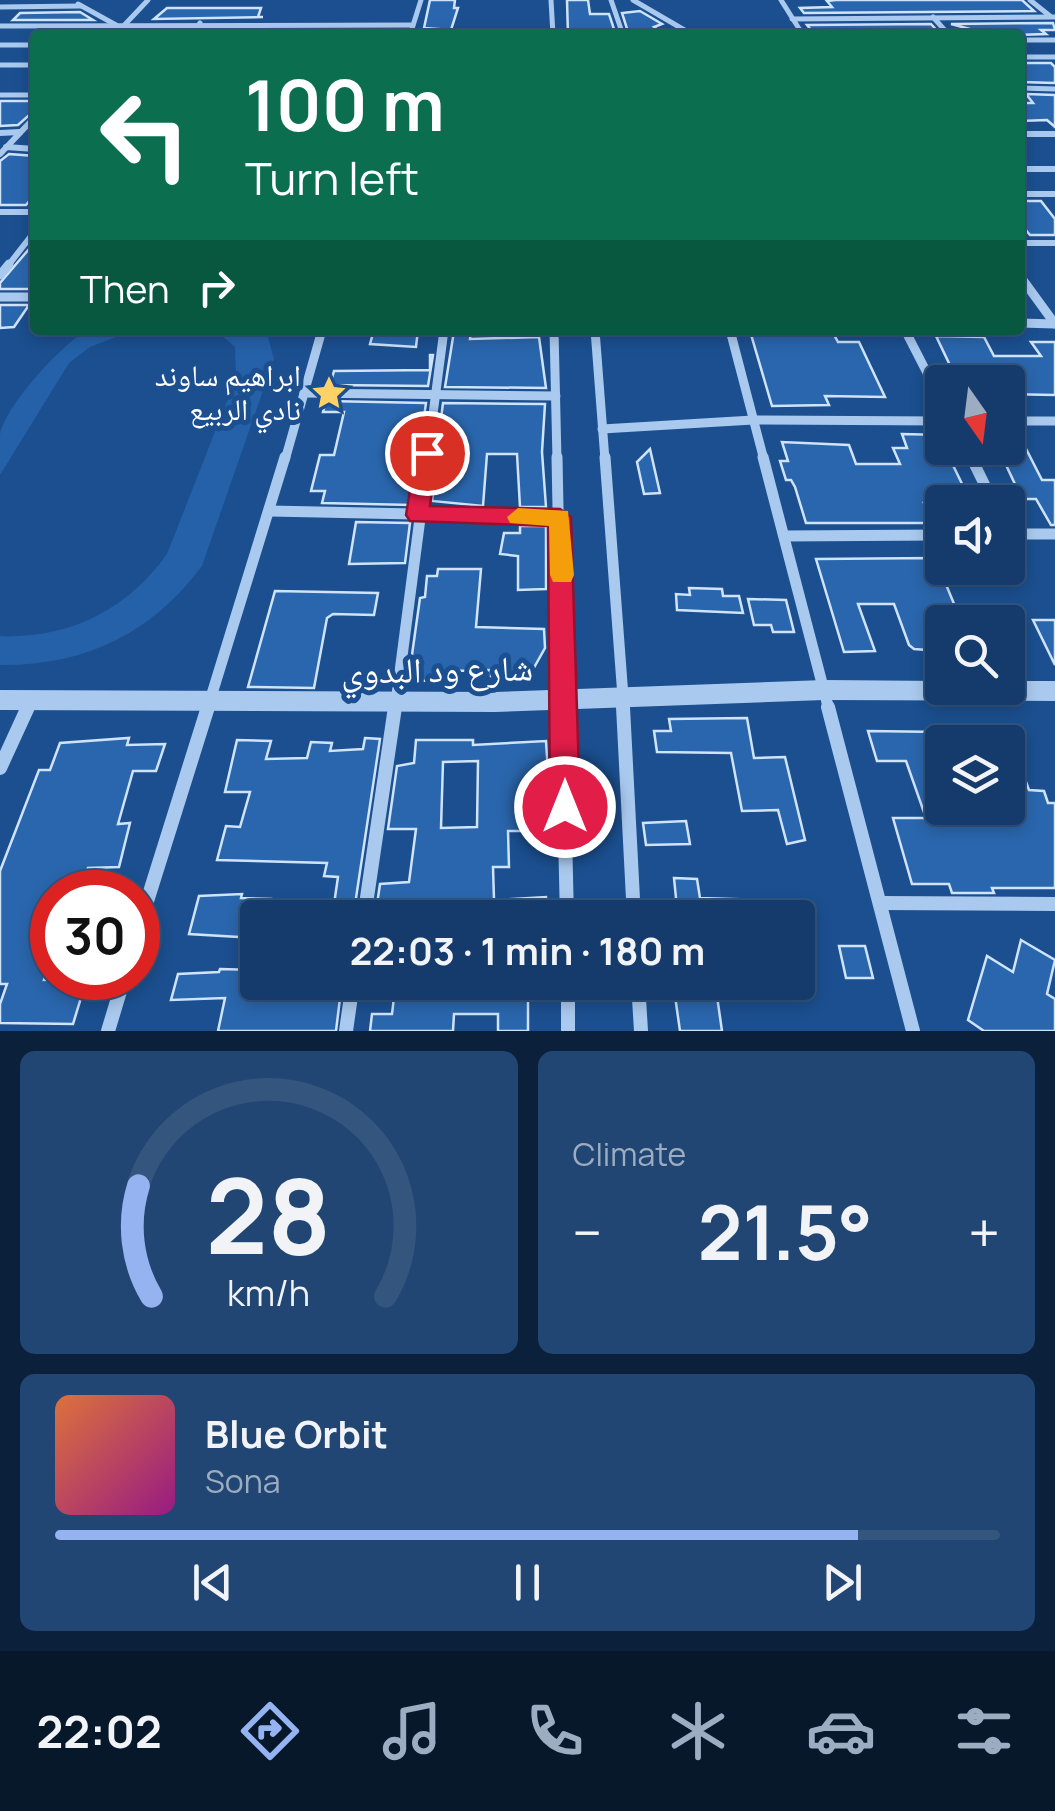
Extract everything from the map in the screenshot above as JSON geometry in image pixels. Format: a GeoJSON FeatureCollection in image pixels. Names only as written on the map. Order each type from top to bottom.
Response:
{"type":"FeatureCollection","features":[{"type":"Feature","properties":{"kind":"street"},"geometry":{"type":"LineString","coordinates":[[72,0],[116,26]]}},
{"type":"Feature","properties":{"kind":"street"},"geometry":{"type":"LineString","coordinates":[[120,30],[148,0]]}},
{"type":"Feature","properties":{"kind":"street"},"geometry":{"type":"LineString","coordinates":[[412,30],[421,0]]}},
{"type":"Feature","properties":{"kind":"street"},"geometry":{"type":"LineString","coordinates":[[551,0],[553,30]]}},
{"type":"Feature","properties":{"kind":"street"},"geometry":{"type":"LineString","coordinates":[[613,0],[622,30]]}},
{"type":"Feature","properties":{"kind":"street"},"geometry":{"type":"LineString","coordinates":[[634,0],[685,30]]}},
{"type":"Feature","properties":{"kind":"street"},"geometry":{"type":"LineString","coordinates":[[791,0],[782,0],[800,30]]}},
{"type":"Feature","properties":{"kind":"street"},"geometry":{"type":"LineString","coordinates":[[1030,0],[1053,17]]}},
{"type":"Feature","properties":{"kind":"street"},"geometry":{"type":"LineString","coordinates":[[0,2],[81,6]]}},
{"type":"Feature","properties":{"kind":"street"},"geometry":{"type":"LineString","coordinates":[[933,17],[945,30]]}},
{"type":"Feature","properties":{"kind":"street"},"geometry":{"type":"LineString","coordinates":[[792,19],[1053,17]]}},
{"type":"Feature","properties":{"kind":"street"},"geometry":{"type":"LineString","coordinates":[[194,30],[200,22]]}},
{"type":"Feature","properties":{"kind":"street"},"geometry":{"type":"LineString","coordinates":[[0,26],[56,28],[200,22],[413,25]]}},
{"type":"Feature","properties":{"kind":"street"},"geometry":{"type":"LineString","coordinates":[[266,30],[271,23]]}},
{"type":"Feature","properties":{"kind":"street"},"geometry":{"type":"LineString","coordinates":[[337,30],[340,24]]}},
{"type":"Feature","properties":{"kind":"street"},"geometry":{"type":"LineString","coordinates":[[1025,40],[1055,40]]}},
{"type":"Feature","properties":{"kind":"street"},"geometry":{"type":"LineString","coordinates":[[0,46],[30,45]]}},
{"type":"Feature","properties":{"kind":"street"},"geometry":{"type":"LineString","coordinates":[[12,66],[30,50]]}},
{"type":"Feature","properties":{"kind":"street"},"geometry":{"type":"LineString","coordinates":[[1025,57],[1055,57]]}},
{"type":"Feature","properties":{"kind":"street"},"geometry":{"type":"LineString","coordinates":[[0,65],[30,65]]}},
{"type":"Feature","properties":{"kind":"street"},"geometry":{"type":"LineString","coordinates":[[1025,88],[1055,89]]}},
{"type":"Feature","properties":{"kind":"street"},"geometry":{"type":"LineString","coordinates":[[0,95],[30,95]]}},
{"type":"Feature","properties":{"kind":"street"},"geometry":{"type":"LineString","coordinates":[[0,154],[30,122]]}},
{"type":"Feature","properties":{"kind":"street"},"geometry":{"type":"LineString","coordinates":[[0,133],[21,132]]}},
{"type":"Feature","properties":{"kind":"street"},"geometry":{"type":"LineString","coordinates":[[1025,134],[1055,134]]}},
{"type":"Feature","properties":{"kind":"street"},"geometry":{"type":"LineString","coordinates":[[6,147],[30,149]]}},
{"type":"Feature","properties":{"kind":"street"},"geometry":{"type":"LineString","coordinates":[[1025,168],[1055,169]]}},
{"type":"Feature","properties":{"kind":"street"},"geometry":{"type":"LineString","coordinates":[[1025,194],[1055,194]]}},
{"type":"Feature","properties":{"kind":"street"},"geometry":{"type":"LineString","coordinates":[[0,212],[30,212]]}},
{"type":"Feature","properties":{"kind":"street"},"geometry":{"type":"LineString","coordinates":[[0,275],[30,237]]}},
{"type":"Feature","properties":{"kind":"street"},"geometry":{"type":"LineString","coordinates":[[1025,242],[1055,242]]}},
{"type":"Feature","properties":{"kind":"street"},"geometry":{"type":"LineString","coordinates":[[1025,283],[1055,324]]}},
{"type":"Feature","properties":{"kind":"street"},"geometry":{"type":"LineString","coordinates":[[0,297],[30,298]]}},
{"type":"Feature","properties":{"kind":"street"},"geometry":{"type":"LineString","coordinates":[[1025,323],[1055,324]]}},
{"type":"Feature","properties":{"kind":"street"},"geometry":{"type":"LineString","coordinates":[[157,870],[270,511],[321,335]]}},
{"type":"Feature","properties":{"kind":"street"},"geometry":{"type":"LineString","coordinates":[[367,900],[443,335]]}},
{"type":"Feature","properties":{"kind":"street"},"geometry":{"type":"LineString","coordinates":[[554,335],[567,900]]}},
{"type":"Feature","properties":{"kind":"street"},"geometry":{"type":"LineString","coordinates":[[595,335],[623,700],[633,900]]}},
{"type":"Feature","properties":{"kind":"street"},"geometry":{"type":"LineString","coordinates":[[731,335],[913,1031]]}},
{"type":"Feature","properties":{"kind":"street"},"geometry":{"type":"LineString","coordinates":[[908,335],[925,369]]}},
{"type":"Feature","properties":{"kind":"street"},"geometry":{"type":"LineString","coordinates":[[304,394],[436,392],[556,396]]}},
{"type":"Feature","properties":{"kind":"street"},"geometry":{"type":"LineString","coordinates":[[602,429],[753,420],[925,421]]}},
{"type":"Feature","properties":{"kind":"street"},"geometry":{"type":"LineString","coordinates":[[1025,421],[1055,421]]}},
{"type":"Feature","properties":{"kind":"street"},"geometry":{"type":"LineString","coordinates":[[270,511],[560,517]]}},
{"type":"Feature","properties":{"kind":"street"},"geometry":{"type":"LineString","coordinates":[[1025,533],[1055,534]]}},
{"type":"Feature","properties":{"kind":"street"},"geometry":{"type":"LineString","coordinates":[[784,536],[925,535]]}},
{"type":"Feature","properties":{"kind":"street","name":"شارع ود البدوي"},"geometry":{"type":"LineString","coordinates":[[0,700],[396,703],[623,700],[824,690],[1055,690]]}},
{"type":"Feature","properties":{"kind":"street"},"geometry":{"type":"LineString","coordinates":[[0,768],[32,700]]}},
{"type":"Feature","properties":{"kind":"street"},"geometry":{"type":"LineString","coordinates":[[880,903],[1055,904]]}},
{"type":"Feature","properties":{"kind":"street"},"geometry":{"type":"LineString","coordinates":[[108,1031],[117,1000]]}},
{"type":"Feature","properties":{"kind":"street"},"geometry":{"type":"LineString","coordinates":[[346,1031],[351,1000]]}},
{"type":"Feature","properties":{"kind":"street"},"geometry":{"type":"LineString","coordinates":[[568,1000],[568,1031]]}},
{"type":"Feature","properties":{"kind":"street"},"geometry":{"type":"LineString","coordinates":[[639,1000],[641,1031]]}},
{"type":"Feature","properties":{"kind":"shaded area"},"geometry":{"type":"Polygon","coordinates":[[[121,335],[90,347],[69,363],[0,475],[0,434],[13,407],[49,362],[76,338],[121,335]]]}},
{"type":"Feature","properties":{"kind":"shaded area"},"geometry":{"type":"Polygon","coordinates":[[[221,335],[266,335],[274,359],[202,566],[161,610],[114,641],[60,660],[0,665],[0,636],[50,632],[94,617],[134,591],[167,554],[236,378],[235,347],[221,335]]]}},
{"type":"Feature","properties":{"kind":"building"},"geometry":{"type":"Polygon","coordinates":[[[430,0],[455,0],[454,8],[458,8],[451,30],[424,28],[430,0]]]}},
{"type":"Feature","properties":{"kind":"building"},"geometry":{"type":"Polygon","coordinates":[[[567,0],[588,0],[590,14],[609,14],[614,30],[568,30],[567,0]]]}},
{"type":"Feature","properties":{"kind":"building"},"geometry":{"type":"Polygon","coordinates":[[[1022,0],[1034,11],[804,13],[800,8],[832,7],[827,1],[1022,0]]]}},
{"type":"Feature","properties":{"kind":"building"},"geometry":{"type":"Polygon","coordinates":[[[167,8],[261,8],[258,17],[263,17],[154,19],[167,8]]]}},
{"type":"Feature","properties":{"kind":"building"},"geometry":{"type":"Polygon","coordinates":[[[640,11],[662,24],[654,27],[657,30],[627,30],[622,13],[640,11]]]}},
{"type":"Feature","properties":{"kind":"building"},"geometry":{"type":"Polygon","coordinates":[[[80,12],[93,20],[13,20],[20,13],[80,12]]]}},
{"type":"Feature","properties":{"kind":"building"},"geometry":{"type":"Polygon","coordinates":[[[1053,23],[1055,30],[1025,35],[1025,30],[973,30],[951,24],[1053,23]]]}},
{"type":"Feature","properties":{"kind":"building"},"geometry":{"type":"Polygon","coordinates":[[[931,24],[936,30],[811,30],[807,25],[931,24]]]}},
{"type":"Feature","properties":{"kind":"building"},"geometry":{"type":"Polygon","coordinates":[[[1025,63],[1051,63],[1055,67],[1055,83],[1025,82],[1025,63]]]}},
{"type":"Feature","properties":{"kind":"building"},"geometry":{"type":"Polygon","coordinates":[[[1026,94],[1055,95],[1055,127],[1047,120],[1025,121],[1025,103],[1033,103],[1026,94]]]}},
{"type":"Feature","properties":{"kind":"building"},"geometry":{"type":"Polygon","coordinates":[[[0,101],[30,101],[30,114],[18,125],[0,126],[0,101]]]}},
{"type":"Feature","properties":{"kind":"building"},"geometry":{"type":"Polygon","coordinates":[[[9,154],[30,156],[30,200],[26,205],[0,205],[0,161],[9,154]]]}},
{"type":"Feature","properties":{"kind":"building"},"geometry":{"type":"Polygon","coordinates":[[[1025,201],[1041,201],[1055,219],[1055,235],[1030,235],[1025,229],[1025,201]]]}},
{"type":"Feature","properties":{"kind":"building"},"geometry":{"type":"Polygon","coordinates":[[[30,249],[30,289],[0,289],[0,283],[30,249]]]}},
{"type":"Feature","properties":{"kind":"building"},"geometry":{"type":"Polygon","coordinates":[[[0,305],[29,305],[14,327],[0,328],[0,305]]]}},
{"type":"Feature","properties":{"kind":"building"},"geometry":{"type":"Polygon","coordinates":[[[373,335],[417,335],[416,347],[370,344],[373,335]]]}},
{"type":"Feature","properties":{"kind":"building"},"geometry":{"type":"Polygon","coordinates":[[[453,335],[470,335],[470,339],[539,337],[546,388],[445,387],[453,335]]]}},
{"type":"Feature","properties":{"kind":"building"},"geometry":{"type":"Polygon","coordinates":[[[751,335],[834,335],[838,342],[859,342],[885,397],[825,396],[829,405],[772,406],[751,335]]]}},
{"type":"Feature","properties":{"kind":"building"},"geometry":{"type":"Polygon","coordinates":[[[936,336],[984,337],[994,356],[1041,356],[1031,342],[1055,342],[1055,395],[1025,394],[1025,365],[950,365],[936,336]]]}},
{"type":"Feature","properties":{"kind":"building"},"geometry":{"type":"Polygon","coordinates":[[[433,355],[428,386],[330,385],[334,371],[430,370],[433,355]]]}},
{"type":"Feature","properties":{"kind":"building"},"geometry":{"type":"Polygon","coordinates":[[[326,401],[426,403],[412,505],[322,503],[325,491],[311,491],[320,455],[334,455],[344,412],[323,412],[326,401]]]}},
{"type":"Feature","properties":{"kind":"building"},"geometry":{"type":"Polygon","coordinates":[[[443,403],[545,404],[542,452],[546,507],[520,507],[517,454],[487,454],[483,506],[432,501],[435,474],[450,473],[452,442],[438,442],[443,403]]]}},
{"type":"Feature","properties":{"kind":"building"},"geometry":{"type":"Polygon","coordinates":[[[902,434],[925,435],[925,465],[953,465],[963,485],[925,485],[925,523],[806,523],[795,487],[791,480],[786,480],[780,461],[788,461],[782,442],[849,445],[856,464],[900,464],[893,448],[907,448],[902,434]]]}},
{"type":"Feature","properties":{"kind":"building"},"geometry":{"type":"Polygon","coordinates":[[[1025,447],[1042,480],[1055,480],[1055,525],[1051,525],[1036,499],[1025,499],[1025,485],[1015,485],[1006,465],[1025,465],[1025,447]]]}},
{"type":"Feature","properties":{"kind":"building"},"geometry":{"type":"Polygon","coordinates":[[[650,449],[660,493],[644,494],[637,462],[650,449]]]}},
{"type":"Feature","properties":{"kind":"building"},"geometry":{"type":"Polygon","coordinates":[[[356,522],[410,523],[405,563],[349,564],[356,522]]]}},
{"type":"Feature","properties":{"kind":"building"},"geometry":{"type":"Polygon","coordinates":[[[520,526],[546,526],[546,589],[518,590],[518,556],[500,554],[504,533],[520,533],[520,526]]]}},
{"type":"Feature","properties":{"kind":"building"},"geometry":{"type":"Polygon","coordinates":[[[925,558],[925,585],[946,585],[955,605],[925,605],[925,650],[909,645],[894,604],[858,604],[875,651],[844,652],[816,559],[925,558]]]}},
{"type":"Feature","properties":{"kind":"building"},"geometry":{"type":"Polygon","coordinates":[[[438,569],[481,569],[476,627],[544,629],[545,648],[531,673],[517,667],[518,676],[491,676],[491,670],[453,671],[453,677],[408,683],[420,598],[425,597],[427,576],[437,576],[438,569]]]}},
{"type":"Feature","properties":{"kind":"building"},"geometry":{"type":"Polygon","coordinates":[[[689,588],[722,589],[723,596],[739,596],[743,613],[677,610],[676,594],[690,595],[689,588]]]}},
{"type":"Feature","properties":{"kind":"building"},"geometry":{"type":"Polygon","coordinates":[[[275,591],[378,593],[374,615],[333,614],[327,618],[314,688],[248,687],[275,591]]]}},
{"type":"Feature","properties":{"kind":"building"},"geometry":{"type":"Polygon","coordinates":[[[748,599],[786,600],[794,632],[773,632],[771,625],[754,625],[748,599]]]}},
{"type":"Feature","properties":{"kind":"building"},"geometry":{"type":"Polygon","coordinates":[[[1033,620],[1055,620],[1055,665],[1033,620]]]}},
{"type":"Feature","properties":{"kind":"building"},"geometry":{"type":"Polygon","coordinates":[[[747,718],[754,758],[785,757],[805,840],[787,844],[778,810],[742,811],[731,753],[657,752],[654,731],[671,731],[669,719],[747,718]]]}},
{"type":"Feature","properties":{"kind":"building"},"geometry":{"type":"Polygon","coordinates":[[[868,731],[925,732],[925,815],[906,761],[877,761],[868,731]]]}},
{"type":"Feature","properties":{"kind":"building"},"geometry":{"type":"Polygon","coordinates":[[[129,738],[127,745],[165,744],[156,771],[133,771],[118,824],[130,823],[119,867],[30,870],[30,1000],[80,1000],[73,1024],[0,1023],[0,1004],[7,984],[0,984],[0,871],[39,770],[50,770],[60,743],[129,738]]]}},
{"type":"Feature","properties":{"kind":"building"},"geometry":{"type":"Polygon","coordinates":[[[365,738],[380,739],[356,900],[335,900],[338,877],[324,876],[327,863],[217,860],[226,826],[240,827],[250,792],[225,792],[237,740],[271,741],[266,759],[307,758],[311,742],[332,743],[330,751],[363,749],[365,738]]]}},
{"type":"Feature","properties":{"kind":"building"},"geometry":{"type":"Polygon","coordinates":[[[416,740],[473,740],[473,745],[546,741],[551,824],[539,825],[540,831],[508,831],[509,867],[493,867],[494,899],[378,900],[380,884],[409,882],[416,829],[388,829],[397,766],[414,763],[416,740]],[[478,761],[443,762],[441,828],[477,827],[478,761]]]}},
{"type":"Feature","properties":{"kind":"building"},"geometry":{"type":"Polygon","coordinates":[[[1025,779],[1029,790],[1044,791],[1048,803],[1055,803],[1055,888],[992,888],[994,893],[952,893],[949,884],[912,884],[893,818],[925,818],[925,825],[1025,825],[1025,779]]]}},
{"type":"Feature","properties":{"kind":"building"},"geometry":{"type":"Polygon","coordinates":[[[686,821],[690,844],[646,845],[643,823],[686,821]]]}},
{"type":"Feature","properties":{"kind":"building"},"geometry":{"type":"Polygon","coordinates":[[[674,878],[697,879],[700,898],[767,900],[676,900],[674,878]]]}},
{"type":"Feature","properties":{"kind":"building"},"geometry":{"type":"Polygon","coordinates":[[[242,894],[241,898],[271,899],[240,900],[240,937],[189,934],[199,896],[242,894]]]}},
{"type":"Feature","properties":{"kind":"building"},"geometry":{"type":"Polygon","coordinates":[[[546,897],[546,900],[497,900],[546,897]]]}},
{"type":"Feature","properties":{"kind":"building"},"geometry":{"type":"Polygon","coordinates":[[[1021,940],[1055,960],[1047,994],[1055,999],[1055,1031],[984,1031],[968,1020],[987,956],[1013,972],[1021,940]]]}},
{"type":"Feature","properties":{"kind":"building"},"geometry":{"type":"Polygon","coordinates":[[[839,946],[865,946],[873,978],[846,978],[839,946]]]}},
{"type":"Feature","properties":{"kind":"building"},"geometry":{"type":"Polygon","coordinates":[[[240,970],[240,1000],[340,1000],[336,1031],[218,1031],[225,998],[171,1000],[178,974],[240,970]]]}},
{"type":"Feature","properties":{"kind":"building"},"geometry":{"type":"Polygon","coordinates":[[[394,1000],[528,1000],[528,1031],[498,1031],[498,1014],[454,1014],[453,1031],[370,1031],[372,1014],[392,1014],[394,1000]]]}},
{"type":"Feature","properties":{"kind":"building"},"geometry":{"type":"Polygon","coordinates":[[[676,1000],[718,1000],[722,1031],[680,1031],[676,1000]]]}},
{"type":"Feature","properties":{"kind":"slow traffic"},"geometry":{"type":"LineString","coordinates":[[518,517],[560,517],[562,575]]}},
{"type":"Feature","properties":{"kind":"place","name":"ابراهيم ساوند نادي الربيع"},"geometry":{"type":"Point","coordinates":[329,393]}},
{"type":"Feature","properties":{"kind":"route"},"geometry":{"type":"LineString","coordinates":[[427,453],[418,515],[560,517],[565,807]]}}]}
